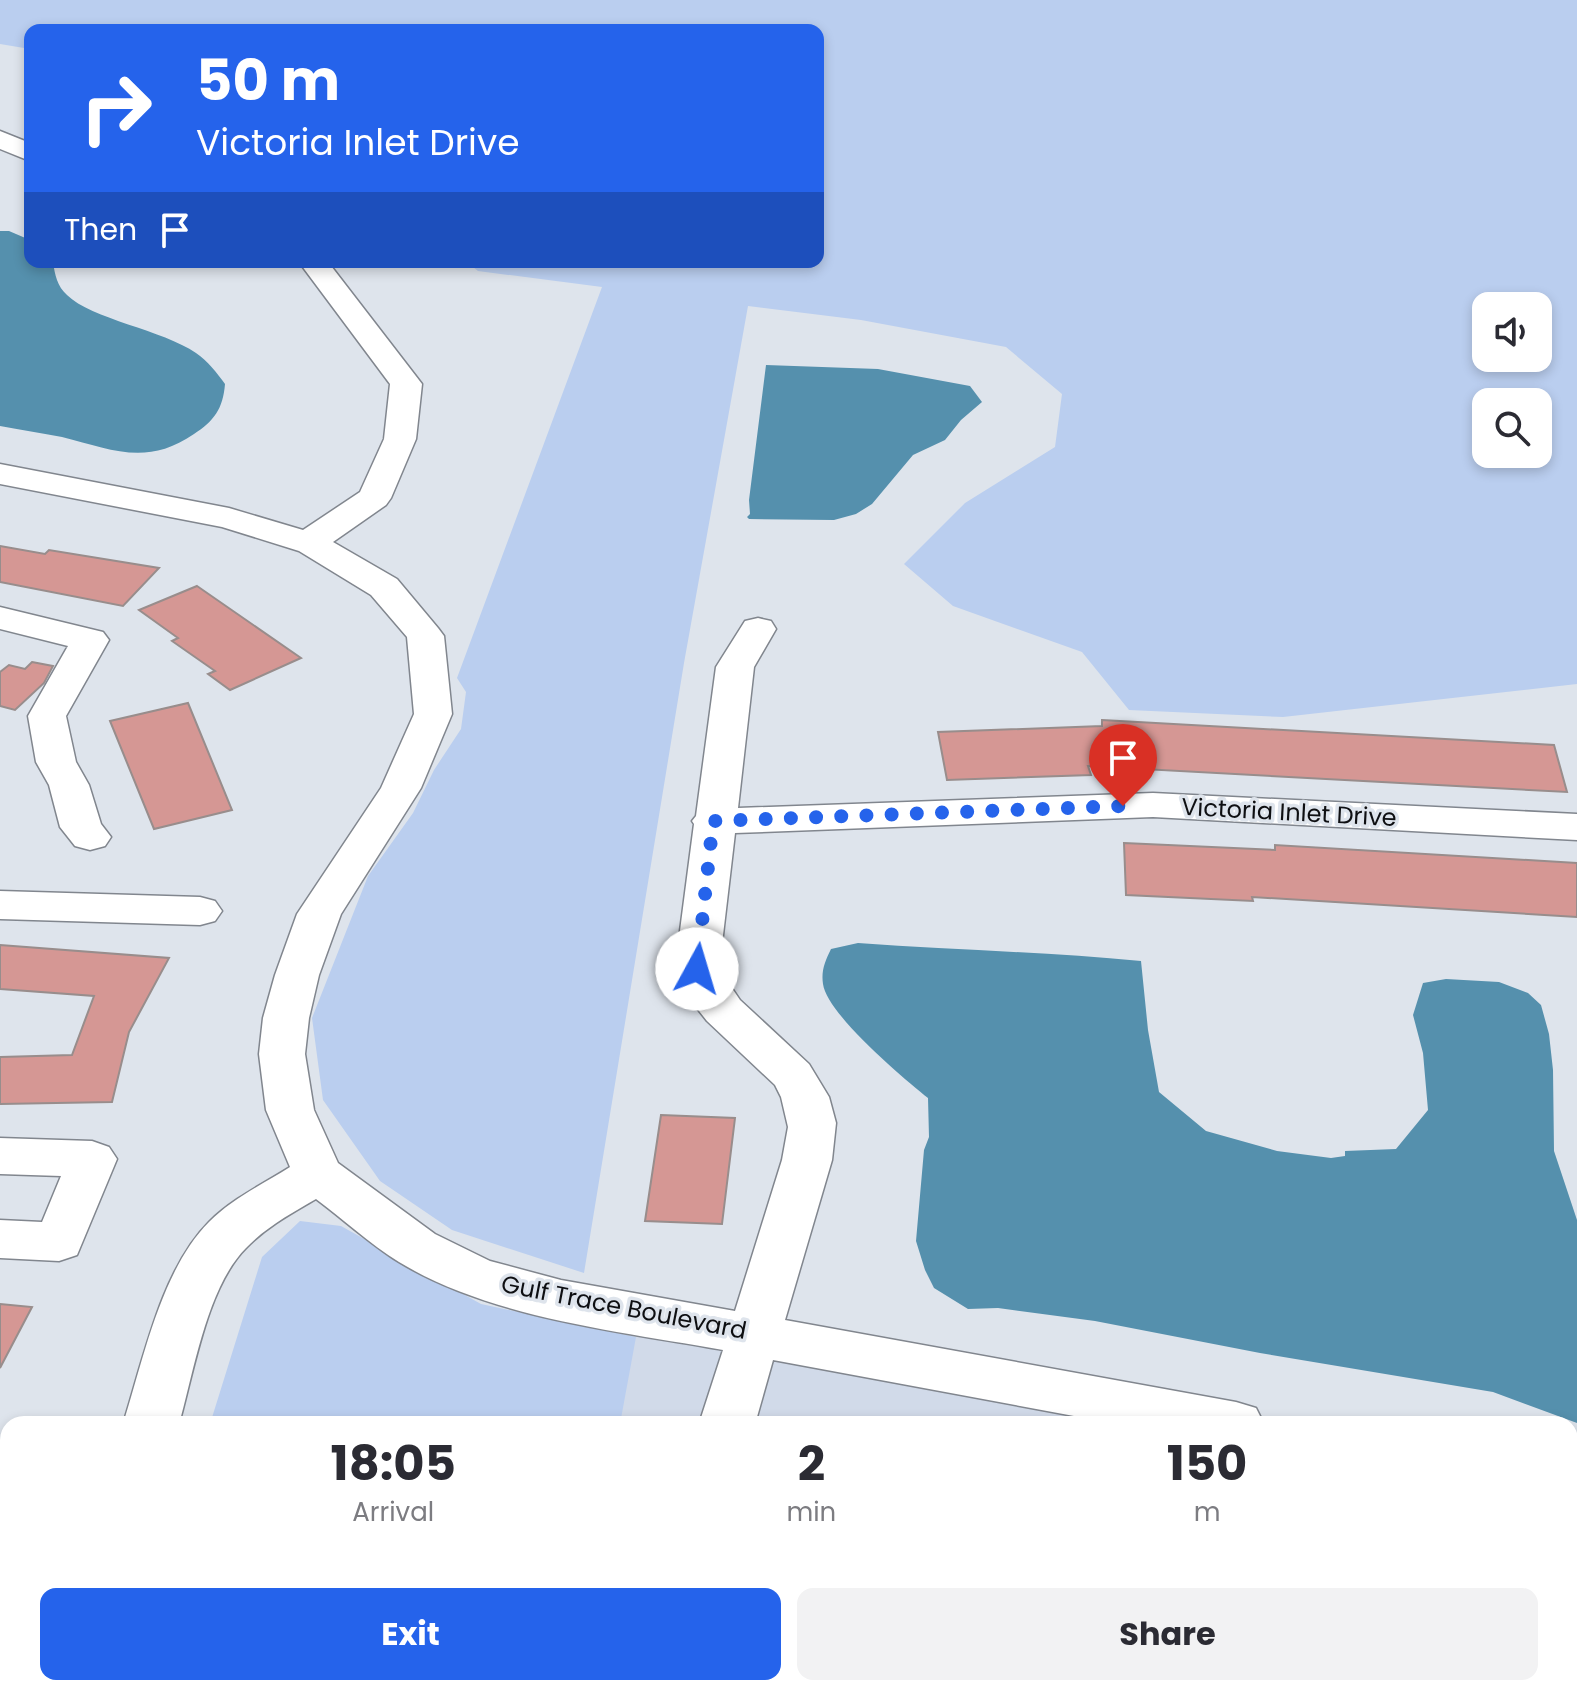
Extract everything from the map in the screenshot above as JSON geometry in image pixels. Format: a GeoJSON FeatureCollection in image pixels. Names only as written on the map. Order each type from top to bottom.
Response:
{"type":"FeatureCollection","features":[{"type":"Feature","properties":{"kind":"street"},"geometry":{"type":"LineString","coordinates":[[0,139],[24,150]]}},
{"type":"Feature","properties":{"kind":"street"},"geometry":{"type":"LineString","coordinates":[[308,543],[374,498],[400,439],[406,384],[318,268]]}},
{"type":"Feature","properties":{"kind":"street","name":"Gulf Trace Boulevard"},"geometry":{"type":"LineString","coordinates":[[0,474],[229,518],[308,543],[384,587],[425,636],[433,714],[401,788],[319,914],[286,1018],[282,1054],[290,1110],[318,1174],[417,1248],[476,1277],[561,1300],[755,1333],[1194,1416]]}},
{"type":"Feature","properties":{"kind":"street"},"geometry":{"type":"LineString","coordinates":[[0,618],[90,640],[47,716],[56,762],[69,785],[81,827],[90,837]]}},
{"type":"Feature","properties":{"kind":"street"},"geometry":{"type":"LineString","coordinates":[[729,1416],[807,1160],[813,1125],[802,1090],[783,1060],[722,1011],[703,988],[697,969],[713,821],[735,667],[758,629]]}},
{"type":"Feature","properties":{"kind":"street","name":"Victoria Inlet Drive"},"geometry":{"type":"LineString","coordinates":[[713,821],[1153,805],[1577,827]]}},
{"type":"Feature","properties":{"kind":"street"},"geometry":{"type":"LineString","coordinates":[[0,905],[200,911]]}},
{"type":"Feature","properties":{"kind":"street"},"geometry":{"type":"LineString","coordinates":[[0,1156],[92,1159],[59,1242],[0,1239]]}},
{"type":"Feature","properties":{"kind":"street"},"geometry":{"type":"LineString","coordinates":[[154,1416],[191,1299],[211,1252],[239,1224],[318,1174]]}},
{"type":"Feature","properties":{"kind":"shaded area"},"geometry":{"type":"Polygon","coordinates":[[[0,0],[1577,0],[1577,684],[1283,717],[1129,710],[1082,652],[953,606],[904,564],[965,503],[1055,447],[1062,394],[1006,347],[861,320],[748,306],[684,663],[584,1273],[452,1230],[380,1181],[323,1100],[312,1018],[368,876],[413,813],[434,770],[461,729],[466,692],[457,678],[602,287],[478,271],[474,268],[824,268],[824,24],[24,24],[24,48],[0,44],[0,0]]]}},
{"type":"Feature","properties":{"kind":"shaded area"},"geometry":{"type":"Polygon","coordinates":[[[0,231],[24,237],[24,268],[54,268],[61,288],[78,303],[182,345],[204,360],[225,384],[220,407],[201,429],[177,444],[144,453],[113,450],[0,426],[0,231]]]}},
{"type":"Feature","properties":{"kind":"shaded area"},"geometry":{"type":"Polygon","coordinates":[[[766,365],[878,369],[970,386],[982,402],[961,420],[945,440],[913,455],[872,504],[856,514],[834,520],[749,519],[766,365]]]}},
{"type":"Feature","properties":{"kind":"shaded area"},"geometry":{"type":"Polygon","coordinates":[[[858,943],[1141,961],[1148,1030],[1159,1092],[1206,1131],[1277,1151],[1331,1158],[1345,1156],[1345,1151],[1396,1149],[1428,1110],[1423,1053],[1413,1015],[1423,983],[1446,979],[1499,982],[1528,993],[1541,1005],[1549,1034],[1553,1070],[1554,1151],[1577,1220],[1577,1416],[1558,1416],[1493,1392],[1260,1353],[1095,1321],[998,1308],[968,1309],[934,1288],[916,1241],[924,1150],[929,1137],[928,1098],[852,1028],[828,997],[823,975],[831,949],[858,943]]]}},
{"type":"Feature","properties":{"kind":"shaded area"},"geometry":{"type":"Polygon","coordinates":[[[300,1221],[341,1226],[481,1304],[636,1337],[621,1416],[212,1416],[262,1257],[300,1221]]]}},
{"type":"Feature","properties":{"kind":"shaded area"},"geometry":{"type":"Polygon","coordinates":[[[638,1323],[1120,1416],[621,1416],[638,1323]]]}},
{"type":"Feature","properties":{"kind":"building"},"geometry":{"type":"Polygon","coordinates":[[[0,546],[45,554],[49,550],[159,568],[123,606],[0,582],[0,546]]]}},
{"type":"Feature","properties":{"kind":"building"},"geometry":{"type":"Polygon","coordinates":[[[197,586],[301,658],[230,690],[208,674],[215,671],[172,641],[178,638],[139,610],[197,586]]]}},
{"type":"Feature","properties":{"kind":"building"},"geometry":{"type":"Polygon","coordinates":[[[32,662],[53,666],[44,683],[15,710],[0,706],[0,672],[9,665],[25,669],[32,662]]]}},
{"type":"Feature","properties":{"kind":"building"},"geometry":{"type":"Polygon","coordinates":[[[188,703],[232,810],[154,829],[110,721],[188,703]]]}},
{"type":"Feature","properties":{"kind":"building"},"geometry":{"type":"Polygon","coordinates":[[[1102,720],[1554,745],[1567,792],[1088,766],[1091,775],[947,780],[938,732],[1102,726],[1102,720]]]}},
{"type":"Feature","properties":{"kind":"building"},"geometry":{"type":"Polygon","coordinates":[[[1124,843],[1275,850],[1275,845],[1577,863],[1577,917],[1252,897],[1253,901],[1126,895],[1124,843]]]}},
{"type":"Feature","properties":{"kind":"building"},"geometry":{"type":"Polygon","coordinates":[[[0,945],[169,958],[129,1032],[112,1102],[0,1104],[0,1057],[72,1055],[94,996],[0,989],[0,945]]]}},
{"type":"Feature","properties":{"kind":"building"},"geometry":{"type":"Polygon","coordinates":[[[661,1115],[735,1118],[722,1224],[645,1221],[661,1115]]]}},
{"type":"Feature","properties":{"kind":"building"},"geometry":{"type":"Polygon","coordinates":[[[0,1304],[32,1307],[0,1368],[0,1304]]]}},
{"type":"Feature","properties":{"kind":"route"},"geometry":{"type":"LineString","coordinates":[[697,969],[713,821],[793,821],[1123,806]]}}]}
